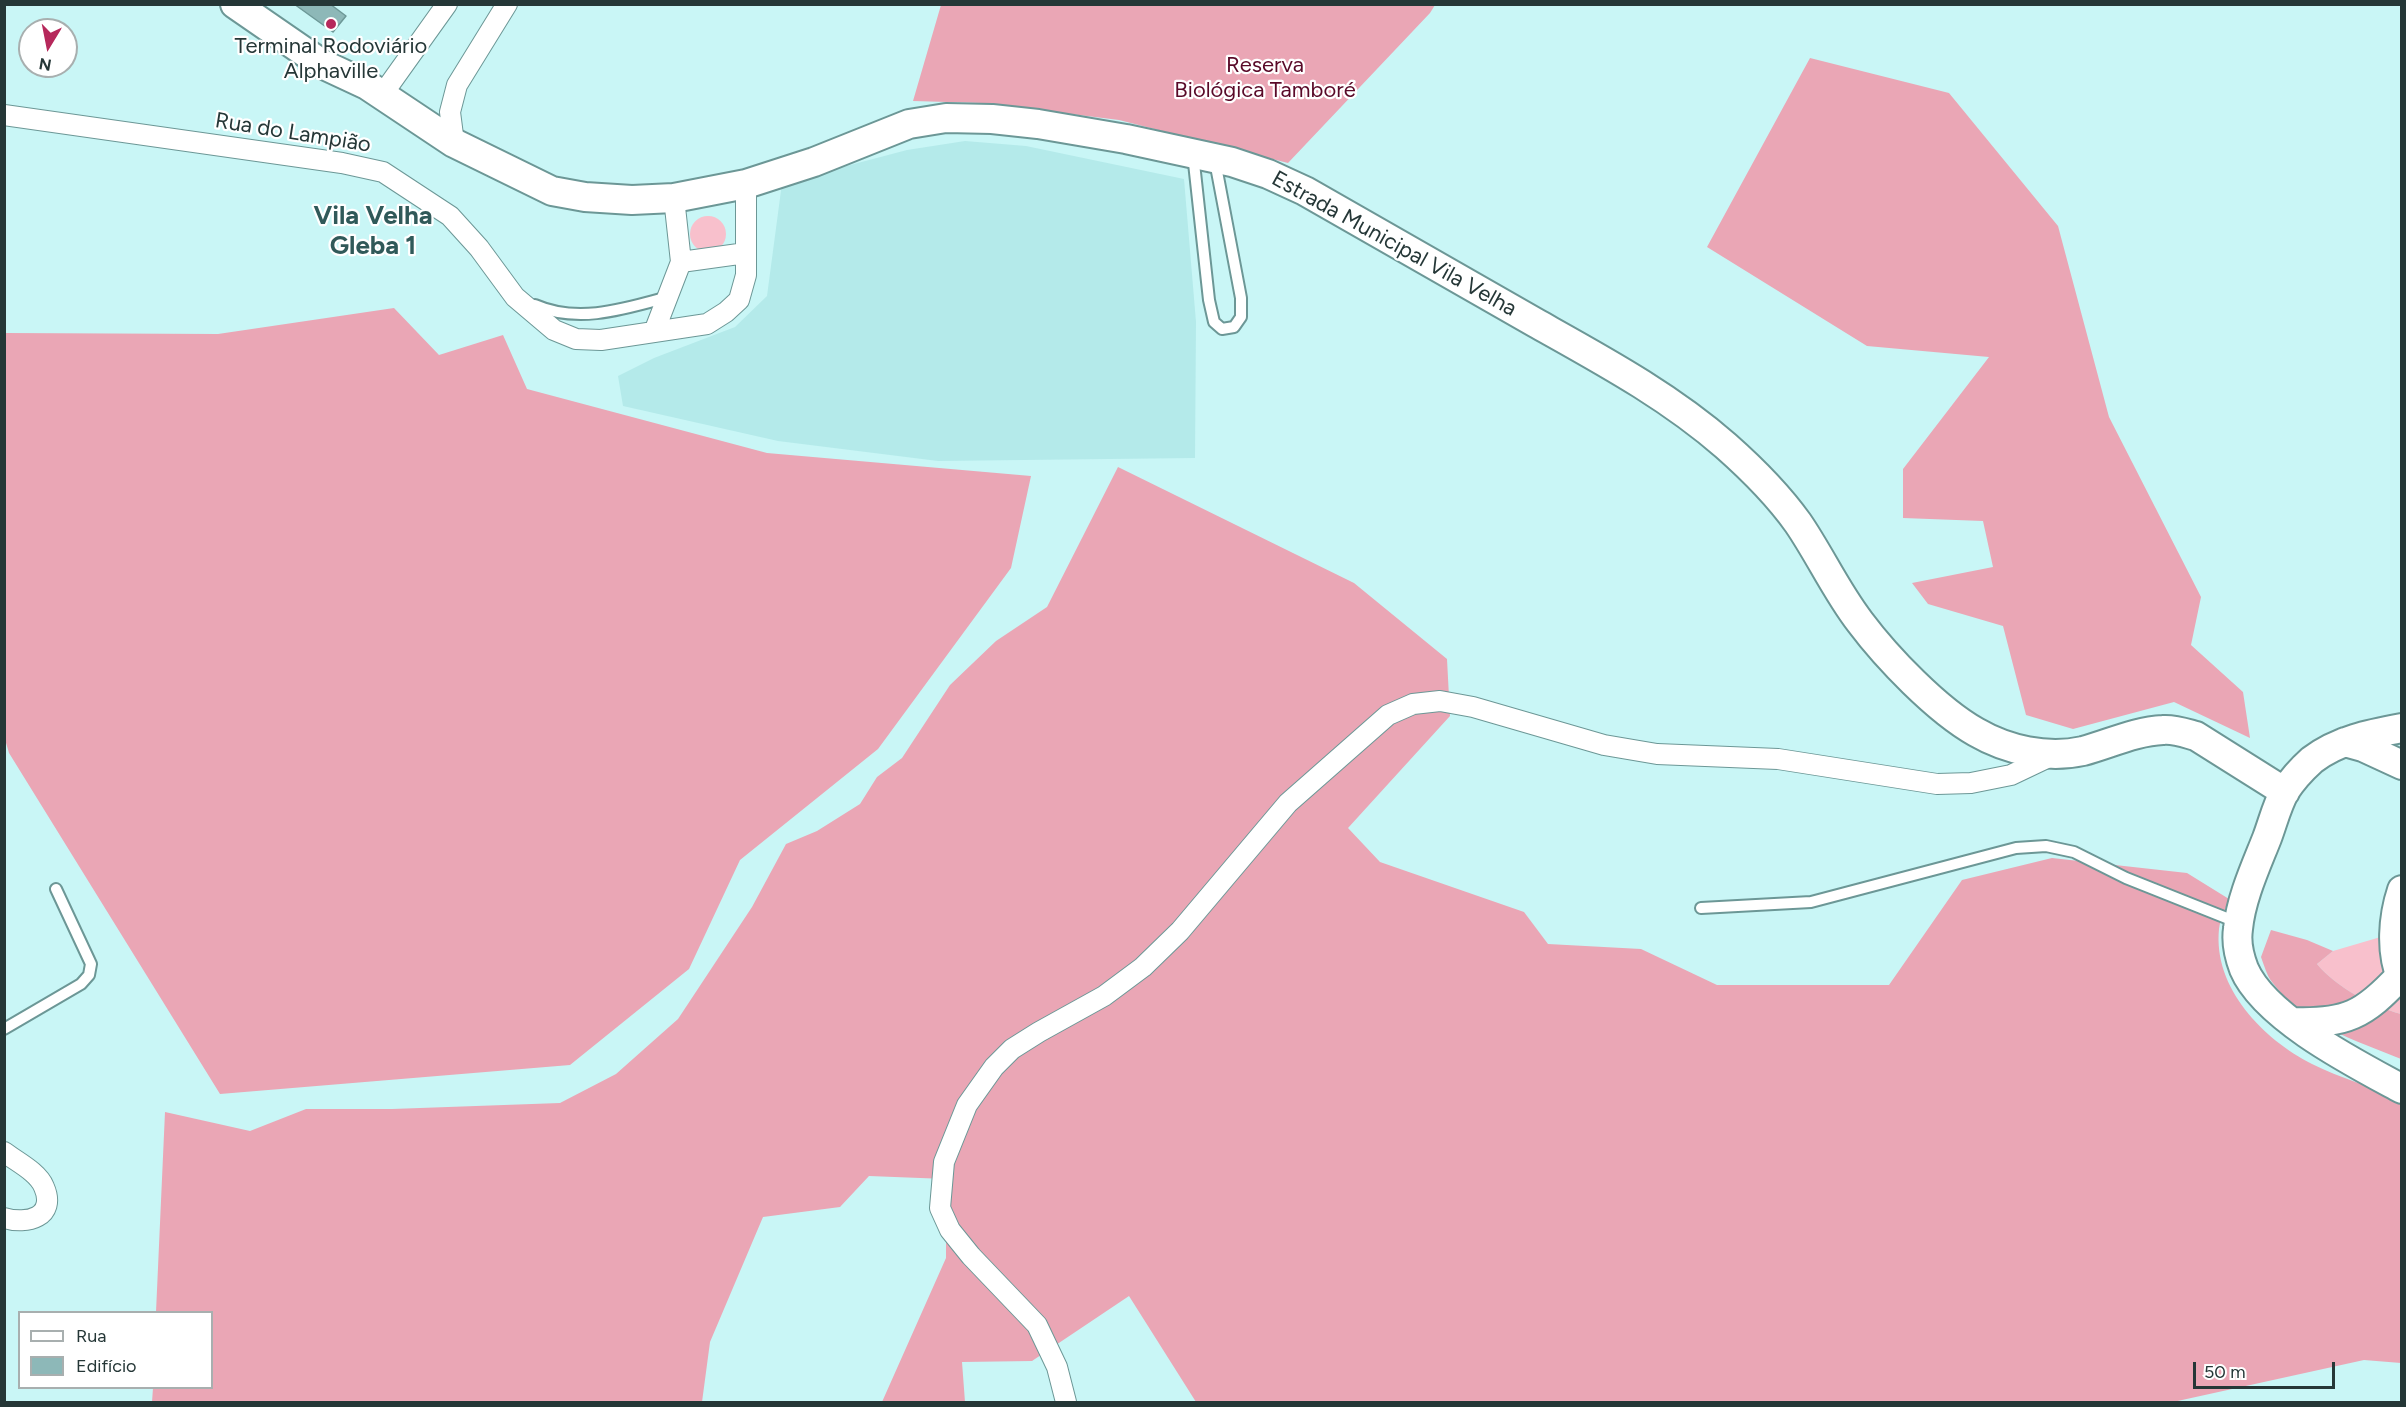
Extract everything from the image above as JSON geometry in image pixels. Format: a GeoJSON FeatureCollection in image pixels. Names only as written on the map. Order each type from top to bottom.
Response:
{"type":"FeatureCollection","features":[{"type":"Feature","properties":{"kind":"main road","name":"Estrada Municipal Vila Velha"},"geometry":{"type":"LineString","coordinates":[[235,4],[322,64],[367,85],[454,143],[552,191],[585,197],[620,200],[674,198],[746,184],[814,162],[909,124],[946,118],[992,119],[1038,124],[1126,139],[1204,156],[1268,174],[1305,191],[1623,372],[1690,417],[1727,447],[1766,486],[1797,523],[1860,622],[1896,663],[1940,706],[1975,732],[2006,746],[2033,752],[2056,753],[2080,751],[2165,729],[2181,732],[2196,736],[2285,792]]}},
{"type":"Feature","properties":{"kind":"main road"},"geometry":{"type":"LineString","coordinates":[[2389,731],[2333,747],[2312,760],[2296,776],[2285,792],[2247,891],[2239,923],[2237,945],[2244,969],[2258,991],[2292,1022],[2334,1052],[2402,1089]]}},
{"type":"Feature","properties":{"kind":"main road"},"geometry":{"type":"LineString","coordinates":[[2345,742],[2363,747],[2402,765]]}},
{"type":"Feature","properties":{"kind":"main road"},"geometry":{"type":"LineString","coordinates":[[2292,1022],[2322,1023],[2348,1018],[2379,999],[2401,978],[2394,930],[2402,890]]}},
{"type":"Feature","properties":{"kind":"street"},"geometry":{"type":"LineString","coordinates":[[382,95],[447,4]]}},
{"type":"Feature","properties":{"kind":"street"},"geometry":{"type":"LineString","coordinates":[[454,143],[450,112],[458,85],[507,4]]}},
{"type":"Feature","properties":{"kind":"street","name":"Rua do Lampião"},"geometry":{"type":"LineString","coordinates":[[4,115],[342,163],[383,172],[450,216],[479,248],[515,297],[554,330],[576,339],[601,340],[707,324],[726,312],[739,300],[744,287],[746,184]]}},
{"type":"Feature","properties":{"kind":"street"},"geometry":{"type":"LineString","coordinates":[[654,332],[681,262],[674,198]]}},
{"type":"Feature","properties":{"kind":"street"},"geometry":{"type":"LineString","coordinates":[[681,262],[746,253]]}},
{"type":"Feature","properties":{"kind":"street"},"geometry":{"type":"LineString","coordinates":[[1066,1402],[1057,1367],[1037,1325],[971,1256],[950,1230],[940,1208],[944,1162],[967,1106],[994,1068],[1012,1049],[1104,996],[1143,967],[1180,931],[1288,803],[1388,715],[1413,704],[1440,700],[1473,707],[1604,745],[1657,753],[1778,759],[1937,784],[1971,783],[2012,775],[2056,753]]}},
{"type":"Feature","properties":{"kind":"street"},"geometry":{"type":"LineString","coordinates":[[4,1152],[39,1180],[46,1196],[46,1203],[41,1214],[31,1221],[16,1222],[4,1218]]}},
{"type":"Feature","properties":{"kind":"lane"},"geometry":{"type":"LineString","coordinates":[[1204,156],[1241,298],[1241,316],[1234,327],[1222,329],[1214,322],[1209,300],[1204,156]]}},
{"type":"Feature","properties":{"kind":"lane"},"geometry":{"type":"LineString","coordinates":[[515,297],[554,313],[585,315],[624,310],[669,297]]}},
{"type":"Feature","properties":{"kind":"lane"},"geometry":{"type":"LineString","coordinates":[[1701,908],[1811,902],[2016,848],[2046,846],[2074,852],[2126,878],[2239,923]]}},
{"type":"Feature","properties":{"kind":"lane"},"geometry":{"type":"LineString","coordinates":[[4,1029],[81,984],[89,975],[91,964],[56,889]]}},
{"type":"Feature","properties":{"kind":"shaded area"},"geometry":{"type":"Polygon","coordinates":[[[965,141],[1026,146],[1184,179],[1196,322],[1195,458],[938,461],[778,441],[623,406],[618,376],[654,358],[735,327],[767,296],[782,183],[907,150],[965,141]]]}},
{"type":"Feature","properties":{"kind":"shaded area"},"geometry":{"type":"Polygon","coordinates":[[[708,216],[721,221],[726,234],[721,247],[708,252],[695,247],[690,234],[695,221],[708,216]]]}},
{"type":"Feature","properties":{"kind":"shaded area"},"geometry":{"type":"Polygon","coordinates":[[[2401,931],[2401,1014],[2356,995],[2334,981],[2317,964],[2333,951],[2401,931]]]}},
{"type":"Feature","properties":{"kind":"green space","name":"Reserva Biológica Tamboré"},"geometry":{"type":"Polygon","coordinates":[[[941,5],[1435,5],[1288,163],[1119,120],[982,103],[913,101],[941,5]]]}},
{"type":"Feature","properties":{"kind":"green space"},"geometry":{"type":"Polygon","coordinates":[[[1810,58],[1949,93],[2058,226],[2109,417],[2201,597],[2191,645],[2243,692],[2250,738],[2174,702],[2073,729],[2026,715],[2003,626],[1928,604],[1912,583],[1993,567],[1983,521],[1903,518],[1903,469],[1989,357],[1867,346],[1707,247],[1810,58]]]}},
{"type":"Feature","properties":{"kind":"green space"},"geometry":{"type":"Polygon","coordinates":[[[394,308],[439,355],[503,335],[527,389],[767,453],[1031,476],[1011,568],[878,749],[740,860],[689,969],[570,1065],[220,1094],[9,753],[4,736],[5,333],[218,334],[394,308]]]}},
{"type":"Feature","properties":{"kind":"green space"},"geometry":{"type":"Polygon","coordinates":[[[1118,467],[1354,583],[1447,659],[1450,716],[1348,828],[1380,862],[1524,912],[1548,944],[1641,949],[1717,985],[1889,985],[1962,880],[2052,858],[2187,873],[2229,899],[2219,929],[2219,951],[2224,971],[2233,991],[2259,1026],[2276,1041],[2312,1064],[2401,1098],[2401,1363],[2364,1360],[2173,1402],[1196,1402],[1129,1296],[1032,1361],[962,1362],[965,1402],[882,1402],[946,1258],[946,1179],[869,1176],[840,1207],[763,1217],[710,1342],[702,1402],[152,1402],[153,1389],[213,1389],[213,1311],[156,1311],[165,1112],[250,1131],[306,1109],[392,1109],[560,1103],[616,1074],[678,1019],[752,907],[786,844],[817,831],[860,804],[877,777],[902,758],[950,685],[996,641],[1047,607],[1118,467]]]}},
{"type":"Feature","properties":{"kind":"green space"},"geometry":{"type":"Polygon","coordinates":[[[2271,930],[2307,940],[2333,951],[2317,964],[2325,973],[2356,995],[2401,1014],[2401,1059],[2331,1030],[2299,1010],[2285,997],[2270,980],[2261,957],[2271,930]]]}},
{"type":"Feature","properties":{"kind":"building","name":"Terminal Rodoviário Alphaville"},"geometry":{"type":"Polygon","coordinates":[[[294,4],[330,4],[346,16],[333,32],[294,4]]]}},
{"type":"Feature","properties":{"kind":"place","name":"Terminal Rodoviário Alphaville"},"geometry":{"type":"Point","coordinates":[331,24]}},
{"type":"Feature","properties":{"kind":"district","name":"Vila Velha Gleba 1"},"geometry":{"type":"Point","coordinates":[373,231]}}]}
